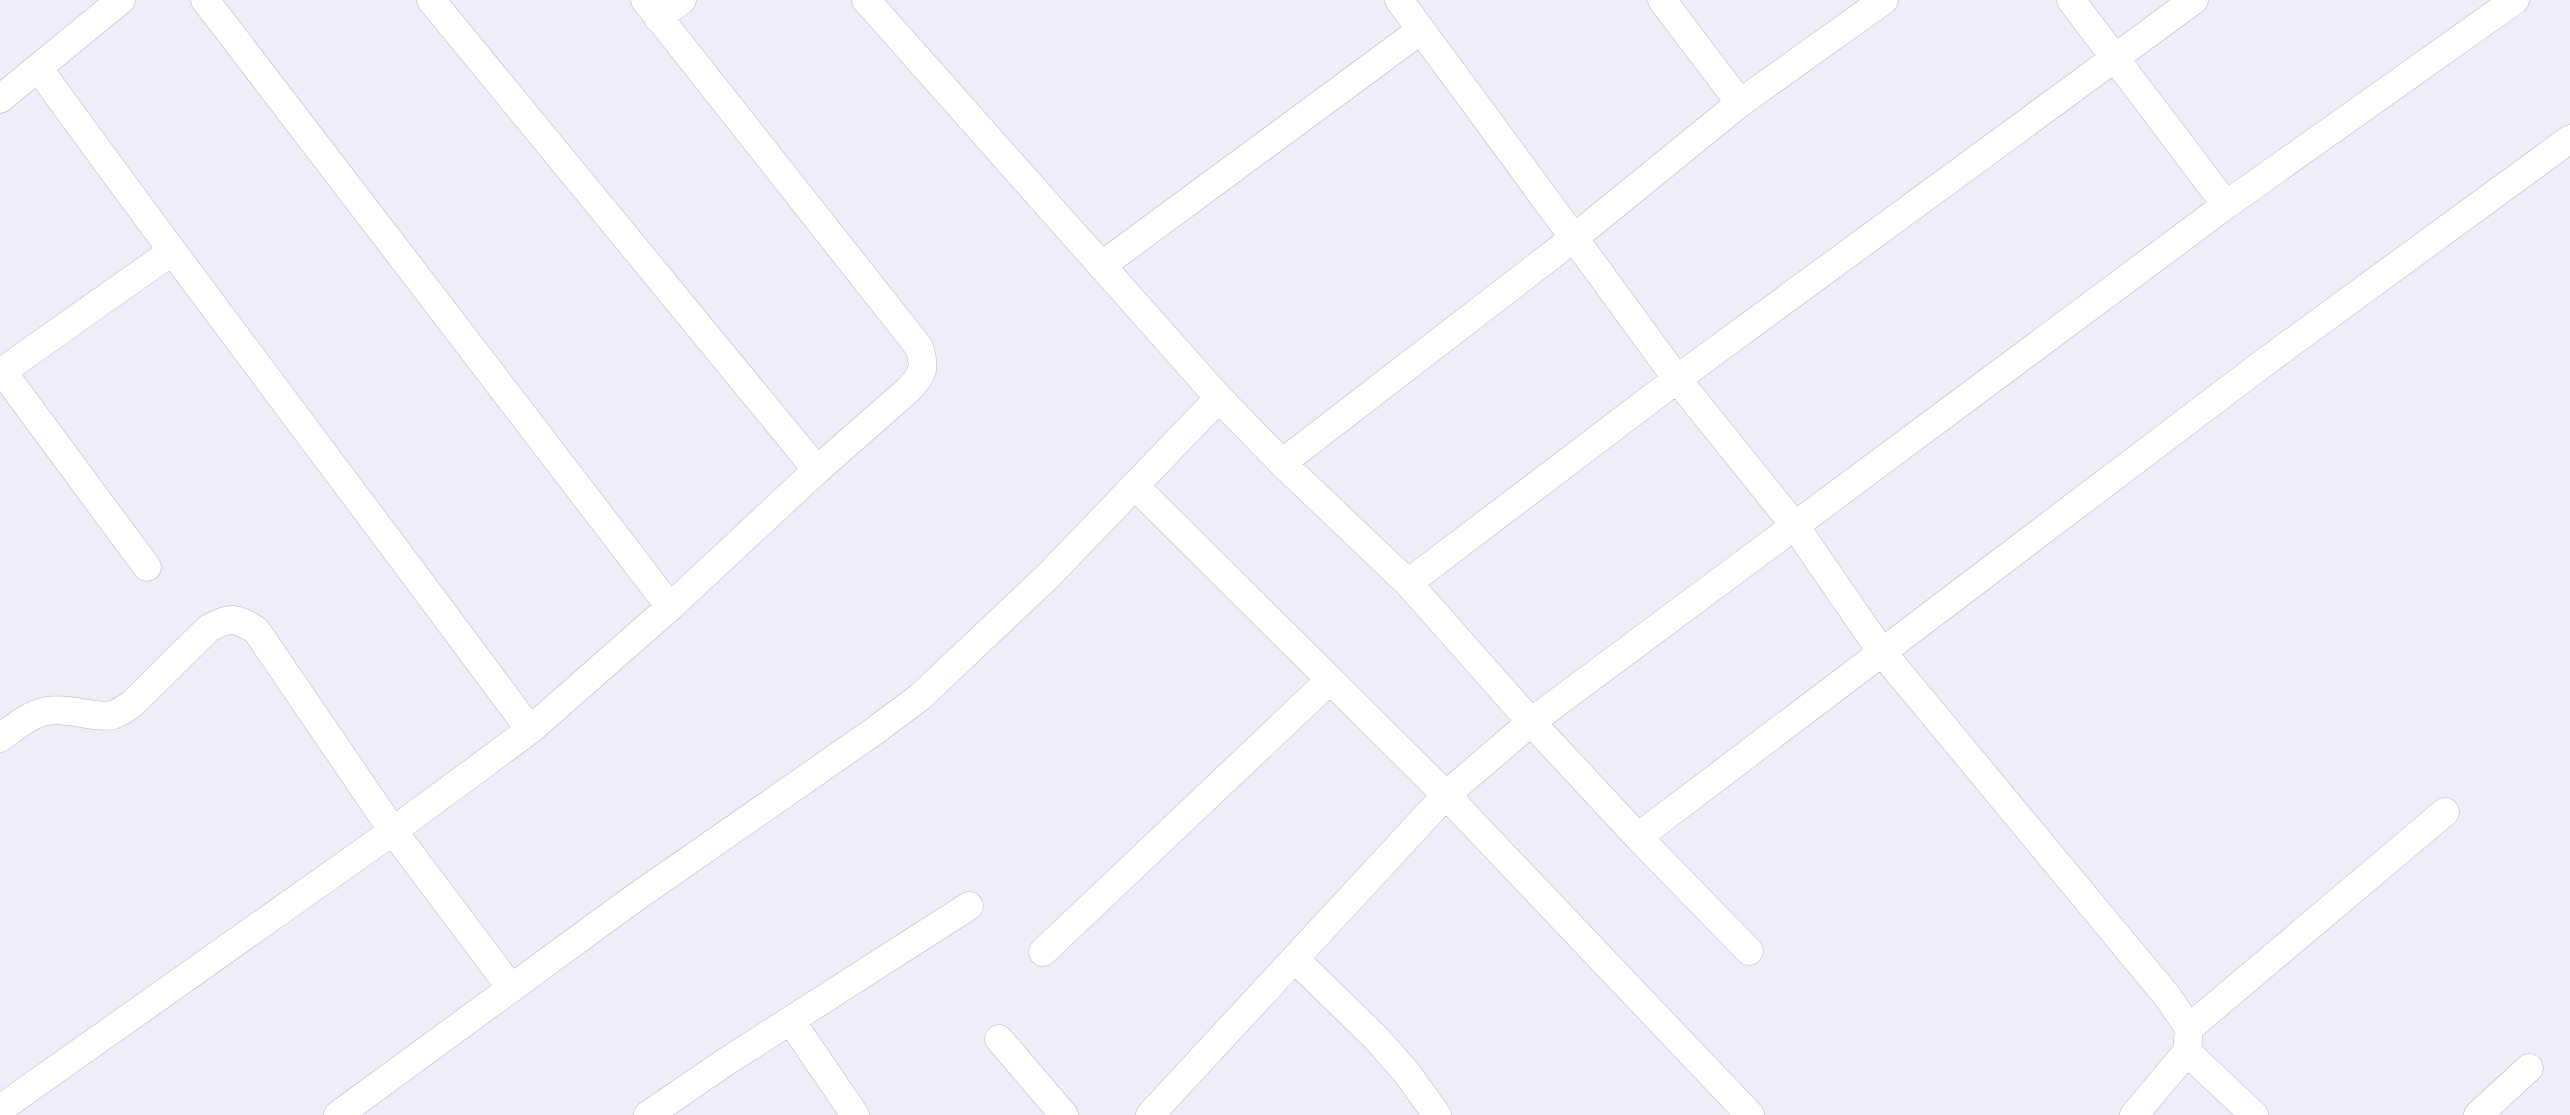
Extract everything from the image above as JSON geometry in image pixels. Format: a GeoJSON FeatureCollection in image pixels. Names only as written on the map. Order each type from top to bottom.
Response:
{"type":"FeatureCollection","features":[{"type":"Feature","properties":{"kind":"street"},"geometry":{"type":"LineString","coordinates":[[3,89],[39,69],[121,0]]}},
{"type":"Feature","properties":{"kind":"street"},"geometry":{"type":"LineString","coordinates":[[205,0],[670,607]]}},
{"type":"Feature","properties":{"kind":"street"},"geometry":{"type":"LineString","coordinates":[[431,0],[818,470]]}},
{"type":"Feature","properties":{"kind":"street"},"geometry":{"type":"LineString","coordinates":[[0,1108],[393,830],[530,730],[670,607],[921,376],[924,363],[919,347],[651,9],[682,0]]}},
{"type":"Feature","properties":{"kind":"street"},"geometry":{"type":"LineString","coordinates":[[866,0],[1219,398],[1282,462],[1408,582],[1532,722],[1638,837],[1749,951]]}},
{"type":"Feature","properties":{"kind":"street"},"geometry":{"type":"LineString","coordinates":[[1399,0],[1677,379],[1795,526],[1882,651],[2167,996],[2188,1040],[2254,1115]]}},
{"type":"Feature","properties":{"kind":"street"},"geometry":{"type":"LineString","coordinates":[[1662,0],[1740,103]]}},
{"type":"Feature","properties":{"kind":"street"},"geometry":{"type":"LineString","coordinates":[[1282,462],[1574,238],[1740,103],[1884,0]]}},
{"type":"Feature","properties":{"kind":"street"},"geometry":{"type":"LineString","coordinates":[[2070,0],[2226,205]]}},
{"type":"Feature","properties":{"kind":"street"},"geometry":{"type":"LineString","coordinates":[[1408,582],[1677,379],[2194,0]]}},
{"type":"Feature","properties":{"kind":"street"},"geometry":{"type":"LineString","coordinates":[[1150,1115],[1446,795],[1532,722],[2226,205],[2515,0]]}},
{"type":"Feature","properties":{"kind":"street"},"geometry":{"type":"LineString","coordinates":[[1101,266],[1421,30]]}},
{"type":"Feature","properties":{"kind":"street"},"geometry":{"type":"LineString","coordinates":[[39,69],[171,252],[320,446],[530,730]]}},
{"type":"Feature","properties":{"kind":"street"},"geometry":{"type":"LineString","coordinates":[[1638,837],[2265,362],[2570,138]]}},
{"type":"Feature","properties":{"kind":"street"},"geometry":{"type":"LineString","coordinates":[[147,567],[1,372],[171,252]]}},
{"type":"Feature","properties":{"kind":"street"},"geometry":{"type":"LineString","coordinates":[[338,1115],[629,902],[874,732],[920,697],[1049,575],[1136,487],[1219,398]]}},
{"type":"Feature","properties":{"kind":"street"},"geometry":{"type":"LineString","coordinates":[[1136,487],[1446,795],[1750,1115]]}},
{"type":"Feature","properties":{"kind":"street"},"geometry":{"type":"LineString","coordinates":[[0,738],[24,721],[45,711],[65,709],[111,715],[122,711],[133,703],[210,628],[224,619],[241,621],[256,630],[393,830],[511,988]]}},
{"type":"Feature","properties":{"kind":"street"},"geometry":{"type":"LineString","coordinates":[[1043,952],[1330,680]]}},
{"type":"Feature","properties":{"kind":"street"},"geometry":{"type":"LineString","coordinates":[[2134,1115],[2188,1040],[2445,812]]}},
{"type":"Feature","properties":{"kind":"street"},"geometry":{"type":"LineString","coordinates":[[648,1115],[969,906]]}},
{"type":"Feature","properties":{"kind":"street"},"geometry":{"type":"LineString","coordinates":[[1295,959],[1377,1039],[1406,1072],[1437,1115]]}},
{"type":"Feature","properties":{"kind":"street"},"geometry":{"type":"LineString","coordinates":[[791,1021],[855,1115]]}},
{"type":"Feature","properties":{"kind":"street"},"geometry":{"type":"LineString","coordinates":[[999,1039],[1064,1115]]}},
{"type":"Feature","properties":{"kind":"street"},"geometry":{"type":"LineString","coordinates":[[2478,1115],[2528,1068]]}}]}
